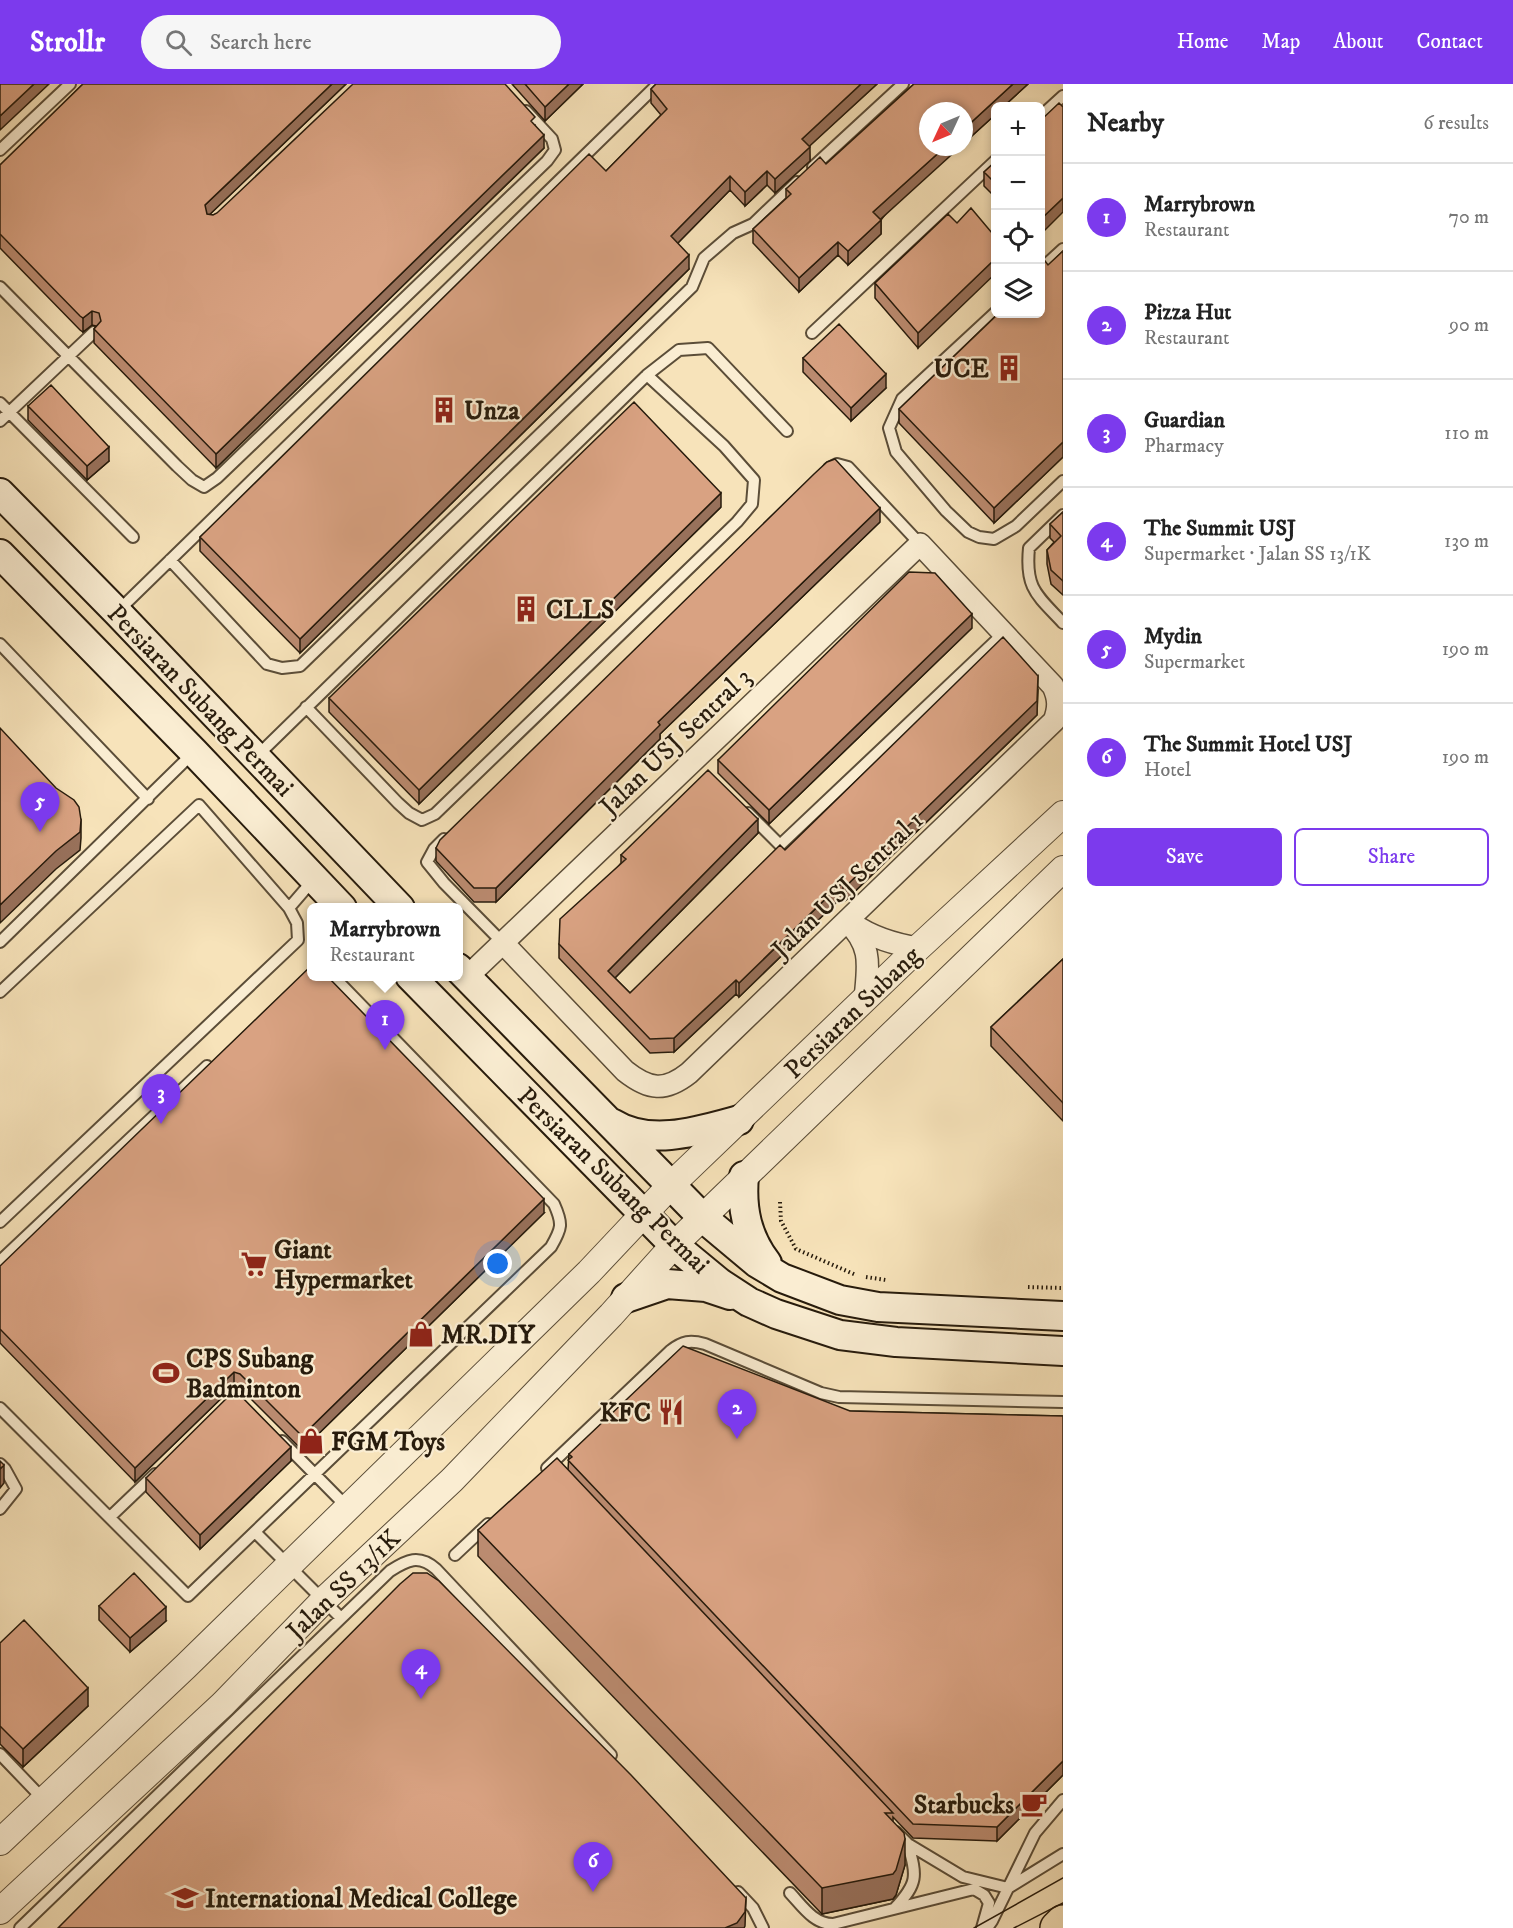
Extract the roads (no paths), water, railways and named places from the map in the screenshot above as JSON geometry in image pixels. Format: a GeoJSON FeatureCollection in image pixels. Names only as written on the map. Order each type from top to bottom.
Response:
{"type":"FeatureCollection","features":[{"type":"Feature","properties":{"kind":"main road","name":"Persiaran Subang Permai"},"geometry":{"type":"LineString","coordinates":[[0,493],[395,903]]}},
{"type":"Feature","properties":{"kind":"main road","name":"Persiaran Subang Permai"},"geometry":{"type":"LineString","coordinates":[[0,554],[194,752],[337,903]]}},
{"type":"Feature","properties":{"kind":"main road","name":"Persiaran Subang Permai"},"geometry":{"type":"LineString","coordinates":[[463,973],[702,1217],[748,1256],[775,1274],[810,1290],[840,1300],[878,1307],[1063,1316]]}},
{"type":"Feature","properties":{"kind":"main road","name":"Persiaran Subang Permai"},"geometry":{"type":"LineString","coordinates":[[415,981],[674,1245],[720,1283],[748,1302],[776,1314],[840,1335],[896,1342],[1063,1351]]}},
{"type":"Feature","properties":{"kind":"main road"},"geometry":{"type":"LineString","coordinates":[[603,1117],[621,1129],[645,1135],[694,1132],[739,1120]]}},
{"type":"Feature","properties":{"kind":"main road"},"geometry":{"type":"LineString","coordinates":[[744,1176],[742,1198],[744,1217],[761,1255],[775,1274]]}},
{"type":"Feature","properties":{"kind":"main road"},"geometry":{"type":"LineString","coordinates":[[626,1298],[667,1284],[706,1287],[748,1302]]}},
{"type":"Feature","properties":{"kind":"main road"},"geometry":{"type":"LineString","coordinates":[[1057,1928],[1063,1922]]}},
{"type":"Feature","properties":{"kind":"street","name":"Jalan USJ Sentral 1"},"geometry":{"type":"LineString","coordinates":[[503,943],[625,1071],[636,1080],[649,1085],[674,1085],[847,921],[1058,727],[1058,697],[1053,686],[920,544]]}},
{"type":"Feature","properties":{"kind":"street","name":"Jalan USJ Sentral 3"},"geometry":{"type":"LineString","coordinates":[[463,973],[503,943],[698,764],[920,544]]}},
{"type":"Feature","properties":{"kind":"street","name":"Persiaran Subang"},"geometry":{"type":"LineString","coordinates":[[644,1214],[671,1185],[918,948],[1063,814]]}},
{"type":"Feature","properties":{"kind":"street","name":"Persiaran Subang"},"geometry":{"type":"LineString","coordinates":[[674,1245],[1063,869]]}},
{"type":"Feature","properties":{"kind":"street"},"geometry":{"type":"LineString","coordinates":[[847,921],[864,933],[894,944],[918,948]]}},
{"type":"Feature","properties":{"kind":"street"},"geometry":{"type":"LineString","coordinates":[[847,921],[862,937],[865,946],[868,969],[865,999]]}},
{"type":"Feature","properties":{"kind":"street","name":"Jalan SS 13/1K"},"geometry":{"type":"LineString","coordinates":[[0,1842],[186,1666],[589,1272],[644,1214]]}},
{"type":"Feature","properties":{"kind":"street","name":"Jalan SS 13/1K"},"geometry":{"type":"LineString","coordinates":[[0,1911],[223,1704],[333,1609],[674,1245]]}},
{"type":"Feature","properties":{"kind":"lane"},"geometry":{"type":"LineString","coordinates":[[0,150],[70,84]]}},
{"type":"Feature","properties":{"kind":"lane"},"geometry":{"type":"LineString","coordinates":[[117,612],[658,84]]}},
{"type":"Feature","properties":{"kind":"lane"},"geometry":{"type":"LineString","coordinates":[[170,560],[267,664],[282,668],[300,666],[692,287],[704,258],[733,233],[753,224],[903,84]]}},
{"type":"Feature","properties":{"kind":"lane"},"geometry":{"type":"LineString","coordinates":[[1045,113],[1063,96]]}},
{"type":"Feature","properties":{"kind":"lane"},"geometry":{"type":"LineString","coordinates":[[0,287],[192,480],[204,487],[226,470],[547,161],[555,150],[552,139],[516,100]]}},
{"type":"Feature","properties":{"kind":"lane"},"geometry":{"type":"LineString","coordinates":[[812,333],[991,165]]}},
{"type":"Feature","properties":{"kind":"lane"},"geometry":{"type":"LineString","coordinates":[[1045,266],[1063,249]]}},
{"type":"Feature","properties":{"kind":"lane"},"geometry":{"type":"LineString","coordinates":[[991,317],[902,399],[889,428],[896,452],[946,511],[968,532],[979,537],[994,539],[1016,526],[1063,481]]}},
{"type":"Feature","properties":{"kind":"lane"},"geometry":{"type":"LineString","coordinates":[[0,421],[94,332]]}},
{"type":"Feature","properties":{"kind":"lane"},"geometry":{"type":"LineString","coordinates":[[256,757],[647,375],[679,350],[708,348],[787,431]]}},
{"type":"Feature","properties":{"kind":"lane"},"geometry":{"type":"LineString","coordinates":[[306,707],[409,813],[422,820],[435,814],[737,522],[752,504],[754,480],[724,446],[647,375]]}},
{"type":"Feature","properties":{"kind":"lane"},"geometry":{"type":"LineString","coordinates":[[0,403],[133,537]]}},
{"type":"Feature","properties":{"kind":"lane"},"geometry":{"type":"LineString","coordinates":[[816,476],[837,464],[848,467],[920,544]]}},
{"type":"Feature","properties":{"kind":"lane"},"geometry":{"type":"LineString","coordinates":[[1063,515],[1029,548],[1027,565],[1033,590],[1063,623]]}},
{"type":"Feature","properties":{"kind":"lane"},"geometry":{"type":"LineString","coordinates":[[741,806],[780,845],[1004,633]]}},
{"type":"Feature","properties":{"kind":"lane"},"geometry":{"type":"LineString","coordinates":[[0,644],[148,799]]}},
{"type":"Feature","properties":{"kind":"lane"},"geometry":{"type":"LineString","coordinates":[[0,942],[194,752]]}},
{"type":"Feature","properties":{"kind":"lane"},"geometry":{"type":"LineString","coordinates":[[0,992],[199,805],[288,908],[297,923],[298,940],[0,1222]]}},
{"type":"Feature","properties":{"kind":"lane"},"geometry":{"type":"LineString","coordinates":[[451,832],[434,849],[427,862],[444,883],[503,943]]}},
{"type":"Feature","properties":{"kind":"lane"},"geometry":{"type":"LineString","coordinates":[[288,908],[314,879]]}},
{"type":"Feature","properties":{"kind":"lane"},"geometry":{"type":"LineString","coordinates":[[0,1408],[188,1596],[551,1247],[562,1221],[554,1204],[338,981]]}},
{"type":"Feature","properties":{"kind":"lane"},"geometry":{"type":"LineString","coordinates":[[0,1261],[213,1061]]}},
{"type":"Feature","properties":{"kind":"lane"},"geometry":{"type":"LineString","coordinates":[[541,1474],[670,1351],[681,1343],[690,1341],[705,1344],[821,1393],[839,1397],[1063,1402]]}},
{"type":"Feature","properties":{"kind":"lane"},"geometry":{"type":"LineString","coordinates":[[275,1434],[348,1507]]}},
{"type":"Feature","properties":{"kind":"lane"},"geometry":{"type":"LineString","coordinates":[[0,1464],[16,1489],[0,1509]]}},
{"type":"Feature","properties":{"kind":"lane"},"geometry":{"type":"LineString","coordinates":[[110,1517],[163,1466]]}},
{"type":"Feature","properties":{"kind":"lane"},"geometry":{"type":"LineString","coordinates":[[550,1466],[558,1474]]}},
{"type":"Feature","properties":{"kind":"lane"},"geometry":{"type":"LineString","coordinates":[[455,1555],[498,1515]]}},
{"type":"Feature","properties":{"kind":"lane"},"geometry":{"type":"LineString","coordinates":[[255,1532],[333,1609]]}},
{"type":"Feature","properties":{"kind":"lane"},"geometry":{"type":"LineString","coordinates":[[20,1928],[333,1609],[404,1562],[415,1560],[428,1562],[620,1765]]}},
{"type":"Feature","properties":{"kind":"lane"},"geometry":{"type":"LineString","coordinates":[[0,1754],[45,1800]]}},
{"type":"Feature","properties":{"kind":"lane"},"geometry":{"type":"LineString","coordinates":[[984,1928],[1008,1888],[1035,1833],[1063,1800]]}},
{"type":"Feature","properties":{"kind":"lane"},"geometry":{"type":"LineString","coordinates":[[892,1827],[908,1844],[963,1877],[1008,1888],[1063,1854]]}},
{"type":"Feature","properties":{"kind":"lane"},"geometry":{"type":"LineString","coordinates":[[894,1909],[912,1888],[915,1877],[908,1844]]}},
{"type":"Feature","properties":{"kind":"lane"},"geometry":{"type":"LineString","coordinates":[[729,1883],[753,1908],[763,1928]]}},
{"type":"Feature","properties":{"kind":"lane"},"geometry":{"type":"LineString","coordinates":[[790,1893],[813,1917],[824,1924],[833,1924],[974,1889],[984,1895],[989,1904],[984,1928]]}},
{"type":"Feature","properties":{"kind":"tram line"},"geometry":{"type":"LineString","coordinates":[[974,1928],[1063,1878]]}},
{"type":"Feature","properties":{"kind":"tram line"},"geometry":{"type":"LineString","coordinates":[[1014,1928],[1063,1903]]}},
{"type":"Feature","properties":{"kind":"place","name":"UCE"},"geometry":{"type":"Point","coordinates":[1009,368]}},
{"type":"Feature","properties":{"kind":"place","name":"Unza"},"geometry":{"type":"Point","coordinates":[444,410]}},
{"type":"Feature","properties":{"kind":"place","name":"CLLS"},"geometry":{"type":"Point","coordinates":[526,609]}},
{"type":"Feature","properties":{"kind":"place","name":"Mydin"},"geometry":{"type":"Point","coordinates":[40,832]}},
{"type":"Feature","properties":{"kind":"place","name":"Marrybrown"},"geometry":{"type":"Point","coordinates":[385,1050]}},
{"type":"Feature","properties":{"kind":"place","name":"Guardian"},"geometry":{"type":"Point","coordinates":[161,1124]}},
{"type":"Feature","properties":{"kind":"place","name":"Giant Hypermarket"},"geometry":{"type":"Point","coordinates":[254,1264]}},
{"type":"Feature","properties":{"kind":"place","name":"MR.DIY"},"geometry":{"type":"Point","coordinates":[421,1334]}},
{"type":"Feature","properties":{"kind":"place","name":"CPS Subang Badminton"},"geometry":{"type":"Point","coordinates":[166,1373]}},
{"type":"Feature","properties":{"kind":"place","name":"KFC"},"geometry":{"type":"Point","coordinates":[671,1412]}},
{"type":"Feature","properties":{"kind":"place","name":"Pizza Hut"},"geometry":{"type":"Point","coordinates":[737,1439]}},
{"type":"Feature","properties":{"kind":"place","name":"FGM Toys"},"geometry":{"type":"Point","coordinates":[311,1441]}},
{"type":"Feature","properties":{"kind":"place","name":"The Summit USJ"},"geometry":{"type":"Point","coordinates":[421,1699]}},
{"type":"Feature","properties":{"kind":"place","name":"Starbucks"},"geometry":{"type":"Point","coordinates":[1034,1804]}},
{"type":"Feature","properties":{"kind":"place","name":"The Summit Hotel USJ"},"geometry":{"type":"Point","coordinates":[593,1892]}},
{"type":"Feature","properties":{"kind":"place","name":"International Medical College"},"geometry":{"type":"Point","coordinates":[185,1898]}}]}
